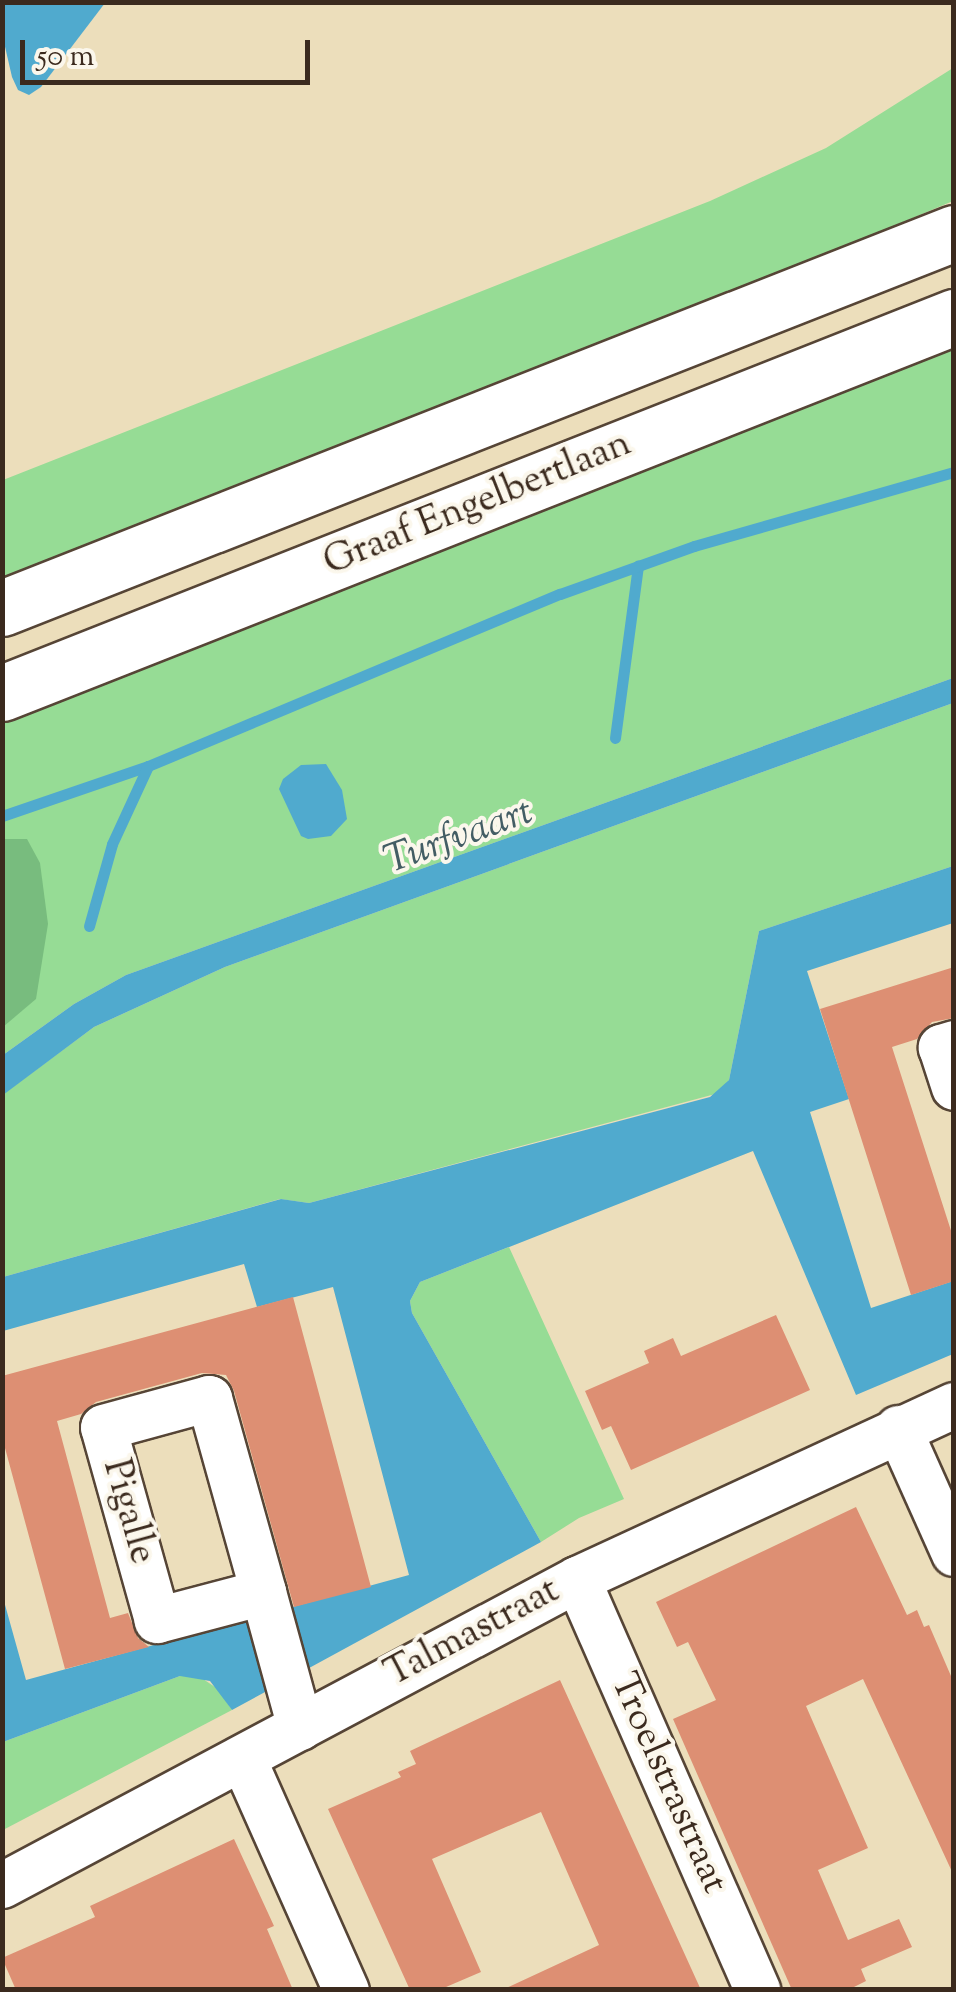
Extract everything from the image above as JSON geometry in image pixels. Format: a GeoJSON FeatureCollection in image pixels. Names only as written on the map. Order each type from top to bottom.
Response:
{"type":"FeatureCollection","features":[{"type":"Feature","properties":{"kind":"main road","name":"Graaf Engelbertlaan"},"geometry":{"type":"LineString","coordinates":[[2,608],[954,233]]}},
{"type":"Feature","properties":{"kind":"main road","name":"Graaf Engelbertlaan"},"geometry":{"type":"LineString","coordinates":[[2,693],[954,317]]}},
{"type":"Feature","properties":{"kind":"street"},"geometry":{"type":"LineString","coordinates":[[954,1042],[941,1046],[954,1088]]}},
{"type":"Feature","properties":{"kind":"street","name":"Pigalle"},"geometry":{"type":"LineString","coordinates":[[266,1603],[157,1620],[103,1426],[209,1398],[266,1603],[300,1727]]}},
{"type":"Feature","properties":{"kind":"street","name":"Talmastraat"},"geometry":{"type":"LineString","coordinates":[[2,1885],[577,1579],[954,1405]]}},
{"type":"Feature","properties":{"kind":"street"},"geometry":{"type":"LineString","coordinates":[[898,1428],[954,1553]]}},
{"type":"Feature","properties":{"kind":"street","name":"Troelstrastraat"},"geometry":{"type":"LineString","coordinates":[[577,1579],[757,1990]]}},
{"type":"Feature","properties":{"kind":"street"},"geometry":{"type":"LineString","coordinates":[[242,1759],[346,1990]]}},
{"type":"Feature","properties":{"kind":"green space"},"geometry":{"type":"Polygon","coordinates":[[[953,68],[953,201],[640,333],[3,584],[3,480],[710,201],[826,148],[953,68]]]}},
{"type":"Feature","properties":{"kind":"green space"},"geometry":{"type":"Polygon","coordinates":[[[953,342],[953,678],[126,975],[74,1004],[3,1055],[3,714],[953,342]]]}},
{"type":"Feature","properties":{"kind":"green space"},"geometry":{"type":"Polygon","coordinates":[[[953,703],[953,866],[759,931],[729,1080],[719,1093],[309,1203],[280,1199],[3,1277],[2,1095],[94,1027],[225,967],[953,703]]]}},
{"type":"Feature","properties":{"kind":"green space"},"geometry":{"type":"Polygon","coordinates":[[[3,839],[27,839],[40,863],[48,924],[36,999],[3,1027],[3,839]]]}},
{"type":"Feature","properties":{"kind":"green space"},"geometry":{"type":"Polygon","coordinates":[[[509,1247],[624,1499],[579,1518],[541,1542],[412,1313],[410,1301],[420,1282],[509,1247]]]}},
{"type":"Feature","properties":{"kind":"green space"},"geometry":{"type":"Polygon","coordinates":[[[197,1675],[218,1689],[232,1710],[3,1830],[3,1742],[180,1676],[197,1675]]]}},
{"type":"Feature","properties":{"kind":"water"},"geometry":{"type":"Polygon","coordinates":[[[2,3],[105,3],[41,87],[29,95],[18,90],[12,77],[3,38],[2,3]]]}},
{"type":"Feature","properties":{"kind":"water"},"geometry":{"type":"Polygon","coordinates":[[[953,678],[953,703],[225,967],[94,1027],[3,1095],[3,1055],[74,1004],[126,975],[953,678]]]}},
{"type":"Feature","properties":{"kind":"water"},"geometry":{"type":"Polygon","coordinates":[[[326,764],[342,790],[347,819],[331,836],[308,839],[301,836],[279,789],[283,779],[301,765],[326,764]]]}},
{"type":"Feature","properties":{"kind":"water"},"geometry":{"type":"Polygon","coordinates":[[[953,866],[953,923],[807,971],[849,1099],[810,1112],[871,1308],[953,1281],[953,1354],[856,1395],[753,1151],[420,1282],[410,1301],[412,1313],[541,1542],[232,1710],[210,1681],[180,1676],[3,1742],[2,1594],[26,1680],[409,1575],[333,1287],[257,1307],[244,1264],[3,1331],[3,1277],[281,1199],[309,1203],[710,1097],[729,1080],[759,931],[953,866]]]}},
{"type":"Feature","properties":{"kind":"building"},"geometry":{"type":"Polygon","coordinates":[[[954,967],[954,1018],[932,1022],[917,1039],[892,1047],[954,1240],[954,1281],[911,1295],[820,1009],[954,967]]]}},
{"type":"Feature","properties":{"kind":"building"},"geometry":{"type":"Polygon","coordinates":[[[293,1297],[371,1587],[294,1607],[234,1391],[226,1375],[202,1373],[96,1402],[81,1414],[57,1421],[110,1618],[128,1613],[138,1638],[149,1647],[65,1669],[2,1437],[2,1376],[293,1297]]]}},
{"type":"Feature","properties":{"kind":"building"},"geometry":{"type":"Polygon","coordinates":[[[776,1315],[810,1390],[631,1470],[611,1426],[602,1430],[585,1391],[649,1363],[644,1351],[673,1338],[681,1356],[776,1315]]]}},
{"type":"Feature","properties":{"kind":"building"},"geometry":{"type":"Polygon","coordinates":[[[856,1507],[907,1615],[917,1610],[924,1627],[929,1625],[954,1683],[954,1876],[863,1679],[806,1706],[868,1848],[818,1870],[848,1940],[899,1919],[912,1947],[861,1969],[866,1981],[848,1990],[792,1990],[673,1719],[716,1700],[688,1642],[677,1647],[656,1602],[856,1507]]]}},
{"type":"Feature","properties":{"kind":"building"},"geometry":{"type":"Polygon","coordinates":[[[560,1680],[701,1990],[502,1990],[599,1945],[541,1812],[432,1859],[481,1972],[439,1990],[410,1990],[328,1809],[401,1777],[398,1772],[416,1764],[410,1751],[560,1680]]]}},
{"type":"Feature","properties":{"kind":"building"},"geometry":{"type":"Polygon","coordinates":[[[234,1839],[274,1926],[267,1929],[293,1990],[16,1990],[2,1958],[95,1917],[90,1906],[234,1839]]]}},
{"type":"Feature","properties":{"kind":"waterway"},"geometry":{"type":"LineString","coordinates":[[2,816],[148,766],[560,594],[694,546],[954,472]]}},
{"type":"Feature","properties":{"kind":"waterway"},"geometry":{"type":"LineString","coordinates":[[615,738],[638,566]]}},
{"type":"Feature","properties":{"kind":"waterway"},"geometry":{"type":"LineString","coordinates":[[89,926],[112,844],[148,766]]}},
{"type":"Feature","properties":{"kind":"water label","name":"Turfvaart"},"geometry":{"type":"Point","coordinates":[459,838]}}]}
